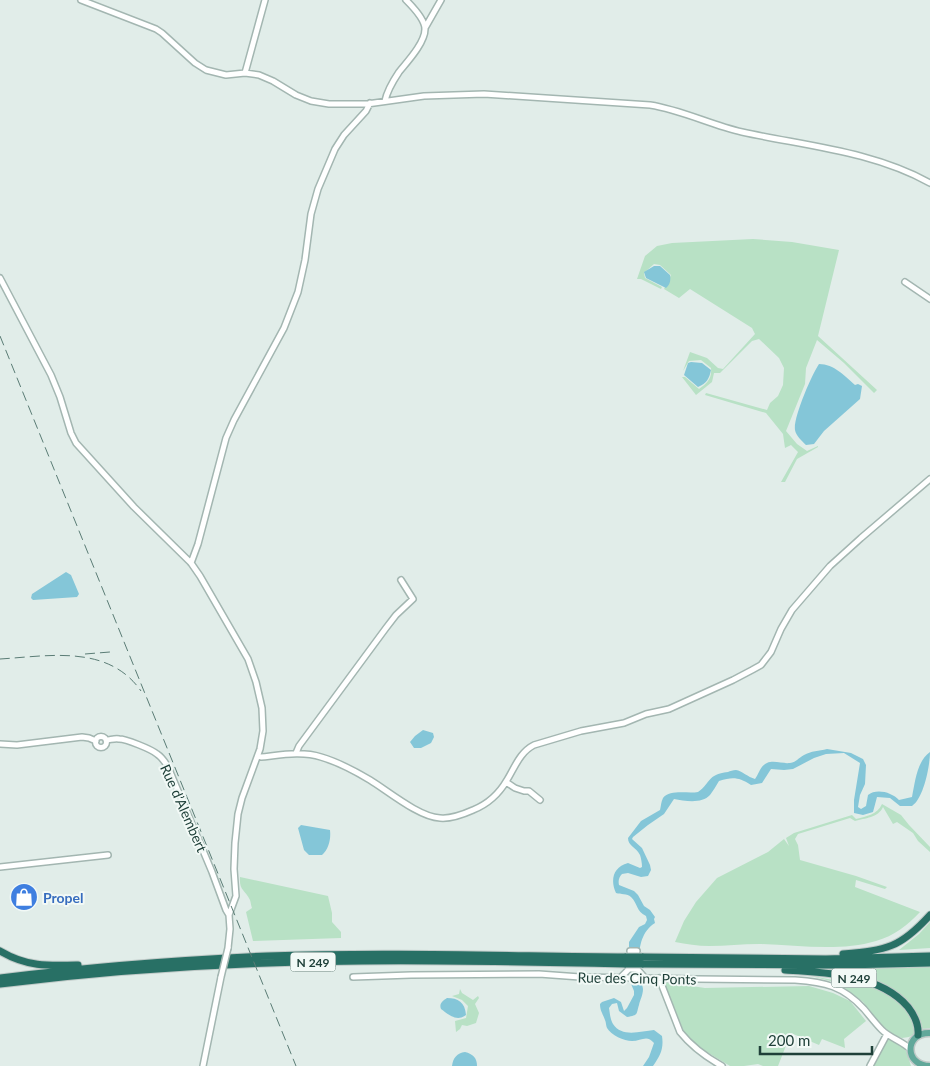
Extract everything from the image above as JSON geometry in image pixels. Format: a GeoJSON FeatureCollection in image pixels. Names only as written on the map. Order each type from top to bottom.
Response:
{"type":"FeatureCollection","features":[{"type":"Feature","properties":{"kind":"highway","name":"N 249"},"geometry":{"type":"LineString","coordinates":[[789,958],[793,956],[874,952],[907,938],[930,915]]}},
{"type":"Feature","properties":{"kind":"highway","name":"N 249"},"geometry":{"type":"LineString","coordinates":[[0,951],[17,960],[36,965],[105,964],[111,966]]}},
{"type":"Feature","properties":{"kind":"highway","name":"N 249"},"geometry":{"type":"LineString","coordinates":[[0,978],[111,966],[233,958],[318,955],[408,954],[628,960]]}},
{"type":"Feature","properties":{"kind":"highway","name":"N 249"},"geometry":{"type":"LineString","coordinates":[[0,984],[137,970],[287,962],[930,956]]}},
{"type":"Feature","properties":{"kind":"highway","name":"N 249"},"geometry":{"type":"LineString","coordinates":[[639,960],[763,965],[930,963]]}},
{"type":"Feature","properties":{"kind":"highway","name":"N 249"},"geometry":{"type":"LineString","coordinates":[[763,965],[768,968],[838,974],[889,991],[903,1001],[914,1016],[919,1029],[916,1038]]}},
{"type":"Feature","properties":{"kind":"main road"},"geometry":{"type":"LineString","coordinates":[[928,1066],[914,1063],[910,1049],[916,1038],[923,1033],[930,1033]]}},
{"type":"Feature","properties":{"kind":"street"},"geometry":{"type":"LineString","coordinates":[[81,0],[156,28],[195,63],[206,70],[217,74],[245,73],[265,77],[296,95],[311,101],[346,105],[424,96],[484,94],[650,105],[673,110],[741,132],[870,158],[899,168],[930,183]]}},
{"type":"Feature","properties":{"kind":"street"},"geometry":{"type":"LineString","coordinates":[[245,73],[265,0]]}},
{"type":"Feature","properties":{"kind":"street"},"geometry":{"type":"LineString","coordinates":[[406,0],[422,19],[425,28]]}},
{"type":"Feature","properties":{"kind":"street"},"geometry":{"type":"LineString","coordinates":[[385,101],[390,86],[421,43],[425,28],[441,0]]}},
{"type":"Feature","properties":{"kind":"street"},"geometry":{"type":"LineString","coordinates":[[191,563],[198,544],[226,438],[238,412],[284,328],[298,292],[305,260],[311,214],[318,189],[335,149],[344,135],[366,111],[370,103]]}},
{"type":"Feature","properties":{"kind":"street"},"geometry":{"type":"LineString","coordinates":[[0,278],[51,375],[76,443],[134,507],[191,563],[252,669],[260,698],[264,731],[258,756],[238,814],[234,869],[236,896],[229,915],[228,948],[203,1066]]}},
{"type":"Feature","properties":{"kind":"street"},"geometry":{"type":"LineString","coordinates":[[905,282],[930,299]]}},
{"type":"Feature","properties":{"kind":"street"},"geometry":{"type":"LineString","coordinates":[[258,756],[296,753],[320,756],[339,763],[369,779],[422,813],[439,818],[460,814],[482,806],[495,796],[506,782],[520,756],[528,748],[581,731],[624,723],[646,714],[669,709],[761,665],[771,652],[792,610],[830,566],[930,479]]}},
{"type":"Feature","properties":{"kind":"street"},"geometry":{"type":"LineString","coordinates":[[296,753],[299,746],[386,628],[396,615],[413,599],[401,580]]}},
{"type":"Feature","properties":{"kind":"street","name":"Rue d’Alembert"},"geometry":{"type":"LineString","coordinates":[[0,744],[17,745],[82,737],[96,741],[98,746],[103,747],[106,744],[106,740],[118,738],[158,754],[168,766],[229,915]]}},
{"type":"Feature","properties":{"kind":"street"},"geometry":{"type":"LineString","coordinates":[[506,782],[515,788],[529,791],[540,800]]}},
{"type":"Feature","properties":{"kind":"street"},"geometry":{"type":"LineString","coordinates":[[0,867],[108,855]]}},
{"type":"Feature","properties":{"kind":"street"},"geometry":{"type":"LineString","coordinates":[[619,977],[628,960],[639,960],[647,978]]}},
{"type":"Feature","properties":{"kind":"street","name":"Rue des Cinq Ponts"},"geometry":{"type":"LineString","coordinates":[[353,978],[411,975],[539,974],[822,982],[844,991],[888,1034],[910,1049]]}},
{"type":"Feature","properties":{"kind":"street"},"geometry":{"type":"LineString","coordinates":[[659,978],[680,1032],[697,1050],[722,1066]]}},
{"type":"Feature","properties":{"kind":"street"},"geometry":{"type":"LineString","coordinates":[[870,1066],[888,1034]]}},
{"type":"Feature","properties":{"kind":"street"},"geometry":{"type":"LineString","coordinates":[[900,1041],[916,1038]]}},
{"type":"Feature","properties":{"kind":"green space"},"geometry":{"type":"Polygon","coordinates":[[[753,239],[792,242],[839,250],[818,336],[877,390],[874,393],[844,363],[817,340],[806,368],[805,384],[786,431],[797,444],[807,451],[818,447],[797,459],[785,482],[781,482],[798,452],[791,445],[785,448],[783,434],[766,413],[705,395],[706,393],[767,410],[770,403],[778,396],[783,385],[784,368],[779,358],[759,339],[752,341],[720,373],[714,373],[712,382],[696,395],[682,377],[685,377],[699,389],[711,375],[711,368],[701,360],[689,361],[683,371],[690,352],[707,358],[718,368],[723,369],[755,334],[752,328],[690,289],[679,298],[664,289],[671,275],[660,265],[654,264],[644,273],[645,278],[662,287],[661,289],[641,279],[637,279],[645,256],[657,246],[672,243],[753,239]]]}},
{"type":"Feature","properties":{"kind":"green space"},"geometry":{"type":"Polygon","coordinates":[[[882,804],[901,815],[930,847],[930,852],[918,841],[913,833],[897,822],[893,824],[883,807],[881,811],[871,817],[855,821],[850,818],[798,834],[795,839],[798,845],[800,860],[887,887],[885,889],[856,880],[855,887],[920,912],[900,930],[876,941],[833,947],[759,944],[705,946],[675,942],[684,921],[696,902],[717,878],[768,852],[784,839],[789,846],[786,838],[794,833],[852,815],[856,819],[868,816],[877,811],[882,804]]]}},
{"type":"Feature","properties":{"kind":"green space"},"geometry":{"type":"Polygon","coordinates":[[[240,877],[328,896],[332,922],[341,932],[341,938],[253,941],[246,912],[252,908],[248,896],[241,888],[240,877]]]}},
{"type":"Feature","properties":{"kind":"green space"},"geometry":{"type":"Polygon","coordinates":[[[930,922],[930,948],[899,950],[919,934],[930,922]]]}},
{"type":"Feature","properties":{"kind":"green space"},"geometry":{"type":"Polygon","coordinates":[[[930,966],[930,1028],[921,1029],[915,1014],[896,993],[870,980],[825,969],[930,966]]]}},
{"type":"Feature","properties":{"kind":"green space"},"geometry":{"type":"Polygon","coordinates":[[[811,976],[873,987],[893,996],[915,1023],[914,1034],[902,1038],[891,1034],[863,1002],[838,983],[811,976]]]}},
{"type":"Feature","properties":{"kind":"green space"},"geometry":{"type":"Polygon","coordinates":[[[664,982],[705,988],[809,986],[833,993],[850,1001],[866,1021],[844,1039],[845,1048],[822,1039],[819,1045],[791,1033],[778,1066],[758,1064],[730,1066],[697,1046],[684,1032],[664,982]]]}},
{"type":"Feature","properties":{"kind":"green space"},"geometry":{"type":"Polygon","coordinates":[[[460,989],[462,993],[473,1000],[478,996],[479,998],[475,1004],[479,1013],[476,1023],[467,1026],[462,1025],[456,1032],[455,1021],[466,1018],[468,1006],[462,1000],[452,996],[459,994],[460,989]]]}},
{"type":"Feature","properties":{"kind":"green space"},"geometry":{"type":"Polygon","coordinates":[[[889,1039],[904,1049],[911,1066],[872,1066],[885,1042],[889,1039]]]}},
{"type":"Feature","properties":{"kind":"water"},"geometry":{"type":"Polygon","coordinates":[[[654,266],[660,266],[670,275],[670,282],[666,288],[646,278],[644,272],[654,266]]]}},
{"type":"Feature","properties":{"kind":"water"},"geometry":{"type":"Polygon","coordinates":[[[688,363],[702,363],[711,370],[704,384],[698,387],[684,375],[688,363]]]}},
{"type":"Feature","properties":{"kind":"water"},"geometry":{"type":"Polygon","coordinates":[[[819,364],[834,368],[855,385],[862,386],[860,399],[824,431],[814,444],[806,445],[799,438],[795,430],[795,424],[804,396],[819,364]]]}},
{"type":"Feature","properties":{"kind":"water"},"geometry":{"type":"Polygon","coordinates":[[[66,572],[71,575],[79,594],[77,597],[33,600],[31,598],[32,594],[66,572]]]}},
{"type":"Feature","properties":{"kind":"water"},"geometry":{"type":"Polygon","coordinates":[[[423,730],[433,733],[434,737],[431,743],[421,748],[414,748],[410,742],[423,730]]]}},
{"type":"Feature","properties":{"kind":"water"},"geometry":{"type":"Polygon","coordinates":[[[827,749],[851,753],[863,759],[866,765],[865,784],[860,795],[858,807],[861,809],[866,806],[868,795],[879,791],[888,793],[899,800],[912,797],[919,766],[930,752],[929,765],[920,796],[912,806],[900,806],[890,798],[877,797],[873,812],[863,815],[854,813],[854,800],[860,763],[844,753],[826,754],[793,769],[771,769],[762,783],[751,785],[739,779],[728,779],[719,781],[710,795],[703,800],[674,799],[664,814],[633,837],[632,839],[642,848],[651,870],[648,876],[641,877],[628,873],[622,874],[619,879],[619,885],[634,891],[638,895],[644,906],[655,917],[655,923],[645,934],[640,948],[639,971],[643,989],[636,1014],[627,1017],[619,1011],[617,1003],[612,1004],[609,1008],[613,1024],[621,1031],[632,1033],[654,1030],[662,1036],[662,1049],[653,1066],[643,1066],[649,1057],[654,1043],[649,1039],[629,1041],[609,1031],[600,1006],[602,1002],[614,998],[621,1002],[624,1011],[627,1008],[634,995],[629,979],[629,942],[639,927],[645,924],[647,920],[631,897],[616,893],[614,888],[614,875],[623,865],[628,863],[640,868],[642,867],[640,855],[629,843],[628,838],[641,821],[660,810],[662,799],[666,795],[698,792],[716,775],[733,770],[755,779],[761,768],[767,763],[792,762],[812,752],[827,749]]]}},
{"type":"Feature","properties":{"kind":"water"},"geometry":{"type":"Polygon","coordinates":[[[301,825],[330,830],[329,844],[322,855],[309,855],[304,850],[298,828],[301,825]]]}},
{"type":"Feature","properties":{"kind":"water"},"geometry":{"type":"Polygon","coordinates":[[[447,998],[460,1002],[464,1007],[466,1015],[456,1018],[441,1009],[441,1003],[447,998]]]}},
{"type":"Feature","properties":{"kind":"water"},"geometry":{"type":"Polygon","coordinates":[[[465,1052],[474,1057],[477,1066],[452,1066],[456,1056],[465,1052]]]}},
{"type":"Feature","properties":{"kind":"railway"},"geometry":{"type":"LineString","coordinates":[[0,336],[296,1066]]}},
{"type":"Feature","properties":{"kind":"railway"},"geometry":{"type":"LineString","coordinates":[[85,654],[110,652]]}},
{"type":"Feature","properties":{"kind":"railway"},"geometry":{"type":"LineString","coordinates":[[0,659],[57,655],[95,659],[112,666],[127,676],[141,691]]}},
{"type":"Feature","properties":{"kind":"place","name":"Propel"},"geometry":{"type":"Point","coordinates":[24,897]}}]}
